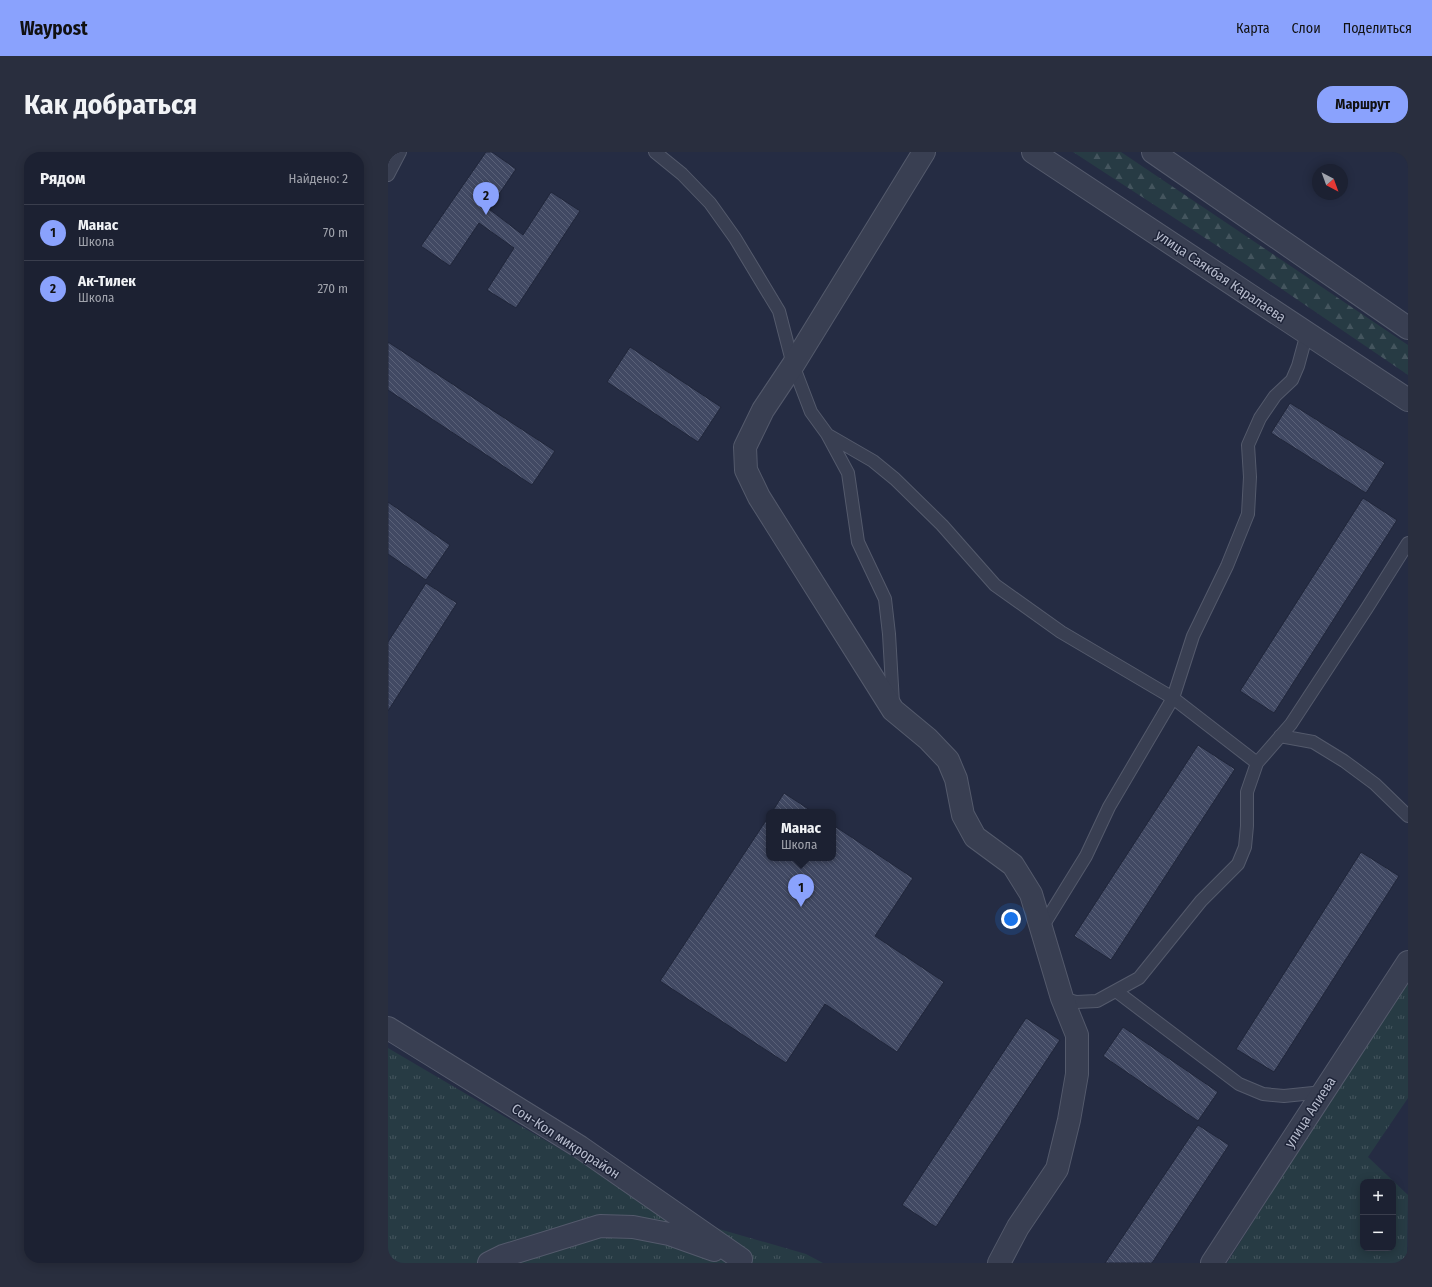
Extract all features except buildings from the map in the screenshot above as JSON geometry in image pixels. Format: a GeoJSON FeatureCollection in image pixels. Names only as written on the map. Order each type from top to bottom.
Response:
{"type":"FeatureCollection","features":[{"type":"Feature","properties":{"kind":"street"},"geometry":{"type":"LineString","coordinates":[[924,152],[793,365],[763,410],[746,447],[746,470],[759,497],[893,710],[928,739],[948,760],[956,779],[963,815],[974,837],[1013,865],[1031,894],[1062,998],[1077,1035],[1077,1074],[1069,1120],[1057,1169],[1018,1227],[999,1263]]}},
{"type":"Feature","properties":{"kind":"street","name":"улица Саякбая Каралаева"},"geometry":{"type":"LineString","coordinates":[[1033,152],[1408,400]]}},
{"type":"Feature","properties":{"kind":"street"},"geometry":{"type":"LineString","coordinates":[[1153,152],[1408,328]]}},
{"type":"Feature","properties":{"kind":"street","name":"улица Алиева"},"geometry":{"type":"LineString","coordinates":[[1212,1263],[1408,962]]}},
{"type":"Feature","properties":{"kind":"street","name":"Сон-Кол микрорайон"},"geometry":{"type":"LineString","coordinates":[[388,1028],[580,1147],[744,1261]]}},
{"type":"Feature","properties":{"kind":"street"},"geometry":{"type":"LineString","coordinates":[[489,1263],[503,1256],[600,1226],[633,1227],[669,1234],[744,1261]]}},
{"type":"Feature","properties":{"kind":"lane"},"geometry":{"type":"LineString","coordinates":[[388,175],[400,152]]}},
{"type":"Feature","properties":{"kind":"lane"},"geometry":{"type":"LineString","coordinates":[[655,152],[682,174],[710,203],[735,238],[780,311],[793,365],[811,412],[827,434],[848,473],[858,542],[885,599],[889,634],[893,710]]}},
{"type":"Feature","properties":{"kind":"lane"},"geometry":{"type":"LineString","coordinates":[[1041,930],[1086,856],[1109,806],[1173,698],[1193,636],[1227,566],[1248,514],[1250,478],[1248,446],[1260,418],[1275,396],[1292,380],[1298,366],[1307,333]]}},
{"type":"Feature","properties":{"kind":"lane"},"geometry":{"type":"LineString","coordinates":[[827,434],[873,461],[895,478],[942,524],[996,585],[1061,632],[1173,698],[1257,762]]}},
{"type":"Feature","properties":{"kind":"lane"},"geometry":{"type":"LineString","coordinates":[[1062,998],[1076,1002],[1097,1001],[1139,978],[1201,901],[1238,864],[1244,846],[1247,826],[1247,792],[1257,762],[1291,724],[1408,543]]}},
{"type":"Feature","properties":{"kind":"lane"},"geometry":{"type":"LineString","coordinates":[[1280,736],[1313,742],[1375,784],[1408,816]]}},
{"type":"Feature","properties":{"kind":"lane"},"geometry":{"type":"LineString","coordinates":[[1116,990],[1239,1084],[1263,1094],[1284,1096],[1323,1092]]}},
{"type":"Feature","properties":{"kind":"green space"},"geometry":{"type":"Polygon","coordinates":[[[1073,152],[1121,152],[1408,345],[1408,375],[1245,264],[1073,152]]]}},
{"type":"Feature","properties":{"kind":"green space"},"geometry":{"type":"Polygon","coordinates":[[[1408,977],[1408,1098],[1368,1157],[1391,1179],[1360,1179],[1360,1251],[1396,1251],[1396,1184],[1408,1195],[1407,1263],[1227,1263],[1408,977]]]}},
{"type":"Feature","properties":{"kind":"green space"},"geometry":{"type":"Polygon","coordinates":[[[388,1048],[674,1216],[806,1254],[823,1263],[388,1263],[388,1048]]]}},
{"type":"Feature","properties":{"kind":"place","name":"Ак-Тилек"},"geometry":{"type":"Point","coordinates":[486,215]}},
{"type":"Feature","properties":{"kind":"place","name":"Манас"},"geometry":{"type":"Point","coordinates":[801,907]}}]}
